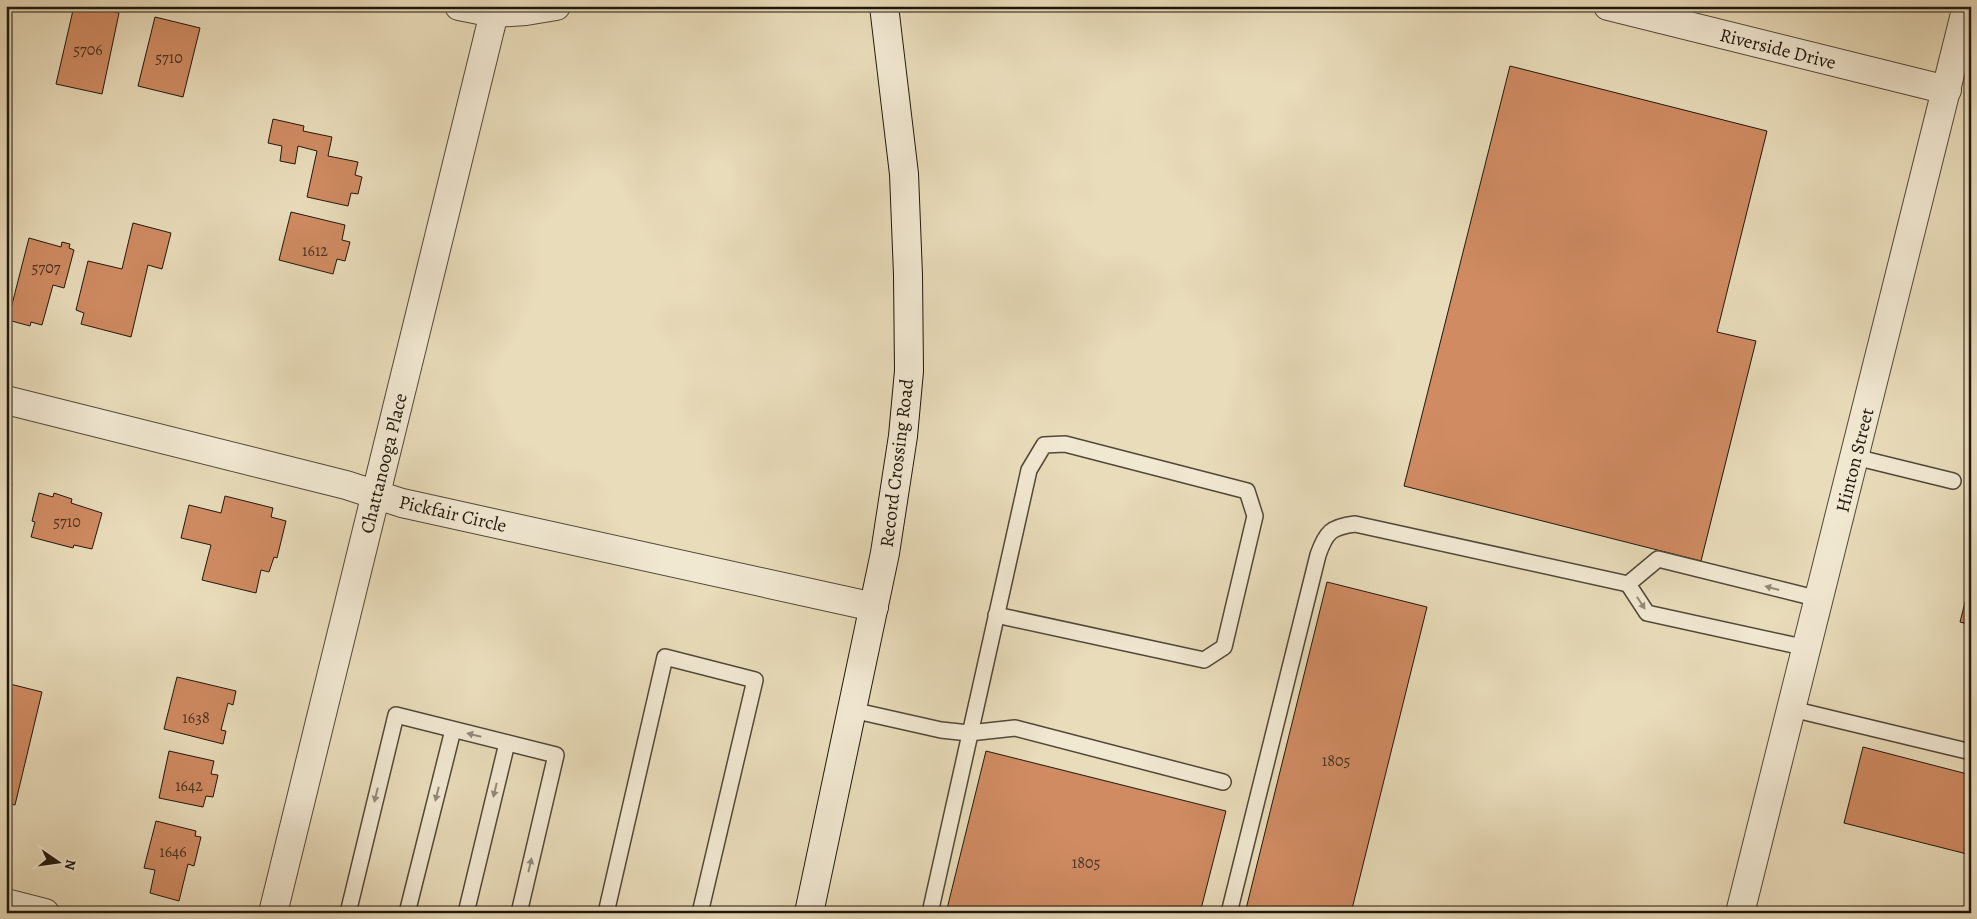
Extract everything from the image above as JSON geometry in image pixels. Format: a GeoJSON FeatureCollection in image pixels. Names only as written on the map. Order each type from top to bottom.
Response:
{"type":"FeatureCollection","features":[{"type":"Feature","properties":{"kind":"street"},"geometry":{"type":"LineString","coordinates":[[459,6],[494,13],[526,11],[556,6]]}},
{"type":"Feature","properties":{"kind":"street","name":"Record Crossing Road"},"geometry":{"type":"LineString","coordinates":[[809,913],[885,553],[903,436],[908,371],[908,275],[904,174],[884,6]]}},
{"type":"Feature","properties":{"kind":"street","name":"Riverside Drive"},"geometry":{"type":"LineString","coordinates":[[1608,6],[1947,90]]}},
{"type":"Feature","properties":{"kind":"street","name":"Hinton Street"},"geometry":{"type":"LineString","coordinates":[[1740,913],[1967,6]]}},
{"type":"Feature","properties":{"kind":"street","name":"Chattanooga Place"},"geometry":{"type":"LineString","coordinates":[[273,913],[494,13]]}},
{"type":"Feature","properties":{"kind":"street","name":"Pickfair Circle"},"geometry":{"type":"LineString","coordinates":[[6,400],[346,485],[402,503],[874,607]]}},
{"type":"Feature","properties":{"kind":"street"},"geometry":{"type":"LineString","coordinates":[[6,903],[45,913]]}},
{"type":"Feature","properties":{"kind":"lane"},"geometry":{"type":"LineString","coordinates":[[930,913],[996,615],[1029,470],[1044,446],[1065,444],[1247,490],[1255,516],[1224,647],[1204,660],[996,615]]}},
{"type":"Feature","properties":{"kind":"lane"},"geometry":{"type":"LineString","coordinates":[[1855,457],[1953,480]]}},
{"type":"Feature","properties":{"kind":"lane"},"geometry":{"type":"LineString","coordinates":[[1229,913],[1318,555],[1323,539],[1339,526],[1355,524],[1628,584],[1647,613],[1807,648]]}},
{"type":"Feature","properties":{"kind":"lane"},"geometry":{"type":"LineString","coordinates":[[1628,584],[1658,559],[1819,599]]}},
{"type":"Feature","properties":{"kind":"lane"},"geometry":{"type":"LineString","coordinates":[[606,913],[665,657],[755,680],[700,913]]}},
{"type":"Feature","properties":{"kind":"lane"},"geometry":{"type":"LineString","coordinates":[[1792,709],[1971,752]]}},
{"type":"Feature","properties":{"kind":"lane"},"geometry":{"type":"LineString","coordinates":[[852,710],[941,730],[970,733],[1015,728],[1223,782]]}},
{"type":"Feature","properties":{"kind":"lane"},"geometry":{"type":"LineString","coordinates":[[348,913],[396,716],[556,755],[520,913]]}},
{"type":"Feature","properties":{"kind":"lane"},"geometry":{"type":"LineString","coordinates":[[407,913],[453,730]]}},
{"type":"Feature","properties":{"kind":"lane"},"geometry":{"type":"LineString","coordinates":[[466,913],[507,743]]}},
{"type":"Feature","properties":{"kind":"building"},"geometry":{"type":"Polygon","coordinates":[[[74,6],[97,6],[96,8],[119,13],[102,94],[56,84],[74,6]]]}},
{"type":"Feature","properties":{"kind":"building"},"geometry":{"type":"Polygon","coordinates":[[[155,17],[200,28],[183,97],[138,86],[155,17]]]}},
{"type":"Feature","properties":{"kind":"building"},"geometry":{"type":"Polygon","coordinates":[[[1510,66],[1767,131],[1717,332],[1756,341],[1701,561],[1404,486],[1510,66]]]}},
{"type":"Feature","properties":{"kind":"building"},"geometry":{"type":"Polygon","coordinates":[[[273,119],[304,126],[303,131],[332,137],[328,156],[358,162],[355,175],[362,177],[358,194],[351,193],[348,206],[307,197],[317,151],[298,146],[295,164],[280,161],[282,146],[268,143],[273,119]]]}},
{"type":"Feature","properties":{"kind":"building"},"geometry":{"type":"Polygon","coordinates":[[[291,212],[345,225],[342,240],[350,242],[345,261],[337,259],[333,274],[279,260],[291,212]]]}},
{"type":"Feature","properties":{"kind":"building"},"geometry":{"type":"Polygon","coordinates":[[[133,223],[171,233],[162,269],[148,265],[131,337],[81,324],[84,313],[76,310],[88,261],[122,269],[133,223]]]}},
{"type":"Feature","properties":{"kind":"building"},"geometry":{"type":"Polygon","coordinates":[[[29,238],[61,247],[62,242],[70,244],[69,248],[74,250],[64,288],[53,285],[42,325],[31,322],[30,326],[8,320],[29,238]]]}},
{"type":"Feature","properties":{"kind":"building"},"geometry":{"type":"Polygon","coordinates":[[[6,483],[12,484],[6,513],[6,483]]]}},
{"type":"Feature","properties":{"kind":"building"},"geometry":{"type":"Polygon","coordinates":[[[39,493],[53,497],[54,493],[72,499],[71,503],[102,513],[92,549],[74,545],[73,548],[31,537],[35,522],[32,521],[39,493]]]}},
{"type":"Feature","properties":{"kind":"building"},"geometry":{"type":"Polygon","coordinates":[[[225,496],[273,508],[271,517],[286,521],[277,558],[274,557],[269,572],[261,570],[256,593],[202,580],[211,545],[181,538],[189,505],[221,513],[225,496]]]}},
{"type":"Feature","properties":{"kind":"building"},"geometry":{"type":"Polygon","coordinates":[[[1971,579],[1971,625],[1960,622],[1971,579]]]}},
{"type":"Feature","properties":{"kind":"building"},"geometry":{"type":"Polygon","coordinates":[[[1327,582],[1427,607],[1351,913],[1245,913],[1327,582]]]}},
{"type":"Feature","properties":{"kind":"building"},"geometry":{"type":"Polygon","coordinates":[[[177,677],[236,691],[233,705],[228,703],[221,730],[226,731],[223,744],[164,729],[177,677]]]}},
{"type":"Feature","properties":{"kind":"building"},"geometry":{"type":"Polygon","coordinates":[[[6,683],[42,692],[15,805],[6,803],[6,683]]]}},
{"type":"Feature","properties":{"kind":"building"},"geometry":{"type":"Polygon","coordinates":[[[1863,747],[1971,775],[1971,855],[1844,823],[1863,747]]]}},
{"type":"Feature","properties":{"kind":"building"},"geometry":{"type":"Polygon","coordinates":[[[169,751],[214,761],[211,774],[218,775],[213,797],[206,796],[203,807],[159,798],[169,751]]]}},
{"type":"Feature","properties":{"kind":"building"},"geometry":{"type":"Polygon","coordinates":[[[986,751],[1226,811],[1200,913],[946,913],[986,751]]]}},
{"type":"Feature","properties":{"kind":"building"},"geometry":{"type":"Polygon","coordinates":[[[156,821],[196,831],[195,836],[201,837],[194,866],[188,864],[179,901],[150,893],[155,870],[144,868],[156,821]]]}}]}
